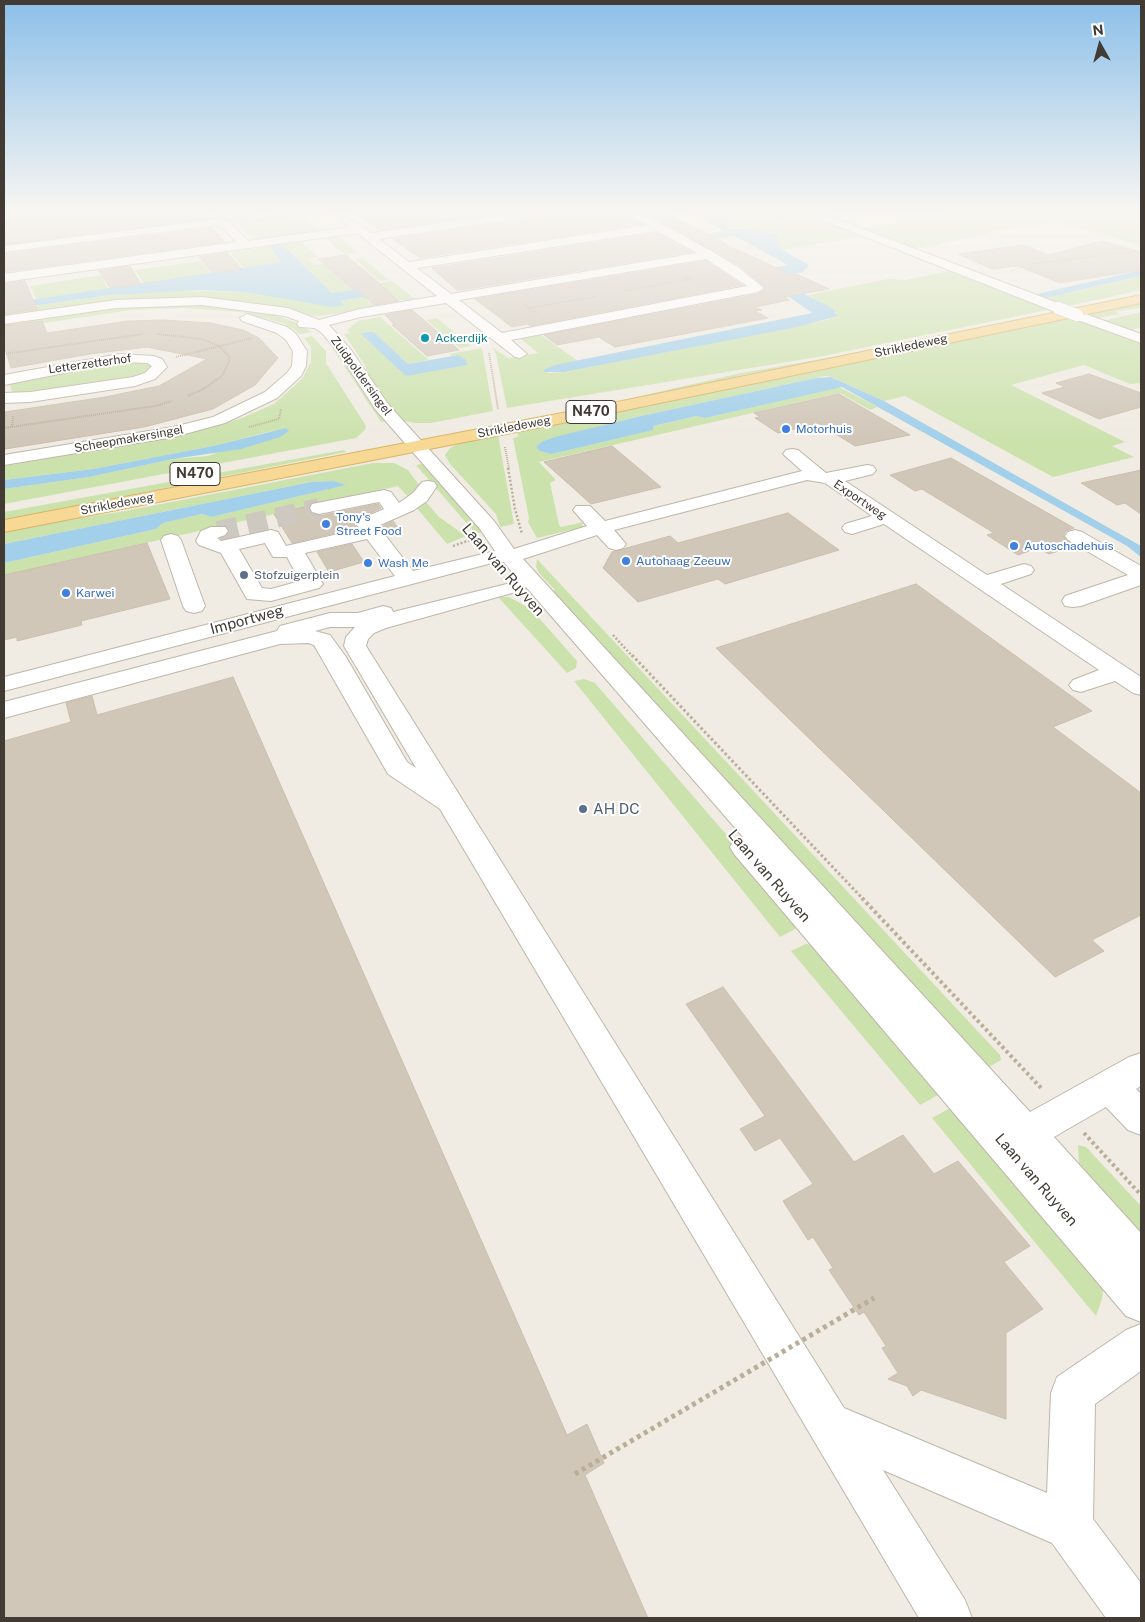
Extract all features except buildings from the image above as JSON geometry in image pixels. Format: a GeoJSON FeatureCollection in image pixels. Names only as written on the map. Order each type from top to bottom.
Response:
{"type":"FeatureCollection","features":[{"type":"Feature","properties":{"kind":"main road","name":"Strikledeweg"},"geometry":{"type":"LineString","coordinates":[[4,526],[401,456],[411,440],[1141,294]]}},
{"type":"Feature","properties":{"kind":"main road","name":"Strikledeweg"},"geometry":{"type":"LineString","coordinates":[[411,440],[1141,299]]}},
{"type":"Feature","properties":{"kind":"main road","name":"Strikledeweg"},"geometry":{"type":"LineString","coordinates":[[4,509],[401,456]]}},
{"type":"Feature","properties":{"kind":"street"},"geometry":{"type":"LineString","coordinates":[[434,288],[520,354]]}},
{"type":"Feature","properties":{"kind":"street"},"geometry":{"type":"LineString","coordinates":[[310,322],[518,288]]}},
{"type":"Feature","properties":{"kind":"street"},"geometry":{"type":"LineString","coordinates":[[499,338],[723,296],[758,288]]}},
{"type":"Feature","properties":{"kind":"street"},"geometry":{"type":"LineString","coordinates":[[1004,288],[1141,339]]}},
{"type":"Feature","properties":{"kind":"street","name":"Zuidpoldersingel"},"geometry":{"type":"LineString","coordinates":[[6,323],[116,304],[156,301],[217,302],[288,312],[328,331],[382,407],[411,440]]}},
{"type":"Feature","properties":{"kind":"street","name":"Scheepmakersingel"},"geometry":{"type":"LineString","coordinates":[[4,460],[174,432],[219,420],[247,408],[286,384],[299,366],[301,357],[297,344],[282,330],[261,322],[225,313],[176,310],[6,323]]}},
{"type":"Feature","properties":{"kind":"street","name":"Zuidpoldersingel"},"geometry":{"type":"LineString","coordinates":[[310,322],[401,456]]}},
{"type":"Feature","properties":{"kind":"street","name":"Letterzetterhof"},"geometry":{"type":"LineString","coordinates":[[4,380],[119,358],[143,358],[157,362],[160,367],[156,373],[135,381],[30,397],[4,398]]}},
{"type":"Feature","properties":{"kind":"street","name":"Laan van Ruyven"},"geometry":{"type":"LineString","coordinates":[[411,440],[487,525],[511,565]]}},
{"type":"Feature","properties":{"kind":"street"},"geometry":{"type":"LineString","coordinates":[[792,454],[825,478],[867,470]]}},
{"type":"Feature","properties":{"kind":"street","name":"Laan van Ruyven"},"geometry":{"type":"LineString","coordinates":[[401,456],[444,503],[511,565],[1016,1139],[1141,1301]]}},
{"type":"Feature","properties":{"kind":"street","name":"Exportweg"},"geometry":{"type":"LineString","coordinates":[[511,565],[600,528],[693,496],[807,475],[825,478],[1141,688]]}},
{"type":"Feature","properties":{"kind":"street"},"geometry":{"type":"LineString","coordinates":[[372,532],[280,553],[271,536],[218,539],[228,548],[255,594],[271,594],[312,584],[402,571],[366,524],[420,497],[428,486]]}},
{"type":"Feature","properties":{"kind":"street"},"geometry":{"type":"LineString","coordinates":[[319,508],[384,496],[395,511]]}},
{"type":"Feature","properties":{"kind":"street"},"geometry":{"type":"LineString","coordinates":[[584,510],[616,544]]}},
{"type":"Feature","properties":{"kind":"street"},"geometry":{"type":"LineString","coordinates":[[852,528],[886,518]]}},
{"type":"Feature","properties":{"kind":"street"},"geometry":{"type":"LineString","coordinates":[[1075,536],[1141,574]]}},
{"type":"Feature","properties":{"kind":"street"},"geometry":{"type":"LineString","coordinates":[[171,540],[194,606]]}},
{"type":"Feature","properties":{"kind":"street"},"geometry":{"type":"LineString","coordinates":[[293,550],[312,584]]}},
{"type":"Feature","properties":{"kind":"street"},"geometry":{"type":"LineString","coordinates":[[279,637],[284,632],[330,620],[359,620],[511,565]]}},
{"type":"Feature","properties":{"kind":"street"},"geometry":{"type":"LineString","coordinates":[[511,565],[366,628],[357,637],[355,646],[947,1618]]}},
{"type":"Feature","properties":{"kind":"street","name":"Importweg"},"geometry":{"type":"LineString","coordinates":[[4,684],[402,571],[511,565]]}},
{"type":"Feature","properties":{"kind":"street"},"geometry":{"type":"LineString","coordinates":[[985,583],[1024,570]]}},
{"type":"Feature","properties":{"kind":"street"},"geometry":{"type":"LineString","coordinates":[[1074,601],[1141,578]]}},
{"type":"Feature","properties":{"kind":"street"},"geometry":{"type":"LineString","coordinates":[[4,710],[279,637],[310,636],[322,640],[397,768],[452,805]]}},
{"type":"Feature","properties":{"kind":"street"},"geometry":{"type":"LineString","coordinates":[[369,669],[401,684],[483,821],[505,892]]}},
{"type":"Feature","properties":{"kind":"street"},"geometry":{"type":"LineString","coordinates":[[1081,685],[1117,672]]}},
{"type":"Feature","properties":{"kind":"street"},"geometry":{"type":"LineString","coordinates":[[1016,1139],[1065,1113],[1141,1068]]}},
{"type":"Feature","properties":{"kind":"street"},"geometry":{"type":"LineString","coordinates":[[1110,1087],[1141,1118]]}},
{"type":"Feature","properties":{"kind":"street","name":"Laan van Ruyven"},"geometry":{"type":"LineString","coordinates":[[1016,1139],[1141,1262]]}},
{"type":"Feature","properties":{"kind":"street"},"geometry":{"type":"LineString","coordinates":[[1069,1526],[1072,1393],[1141,1345]]}},
{"type":"Feature","properties":{"kind":"street"},"geometry":{"type":"LineString","coordinates":[[829,1424],[1069,1526],[1136,1618]]}},
{"type":"Feature","properties":{"kind":"path"},"geometry":{"type":"LineString","coordinates":[[624,291],[644,288]]}},
{"type":"Feature","properties":{"kind":"path"},"geometry":{"type":"LineString","coordinates":[[706,288],[723,296]]}},
{"type":"Feature","properties":{"kind":"path"},"geometry":{"type":"LineString","coordinates":[[504,290],[557,327]]}},
{"type":"Feature","properties":{"kind":"path"},"geometry":{"type":"LineString","coordinates":[[530,308],[598,296]]}},
{"type":"Feature","properties":{"kind":"path"},"geometry":{"type":"LineString","coordinates":[[157,362],[282,330]]}},
{"type":"Feature","properties":{"kind":"path"},"geometry":{"type":"LineString","coordinates":[[4,354],[143,334]]}},
{"type":"Feature","properties":{"kind":"path"},"geometry":{"type":"LineString","coordinates":[[157,334],[190,336],[219,346],[229,356],[227,369],[214,382],[187,396]]}},
{"type":"Feature","properties":{"kind":"path"},"geometry":{"type":"LineString","coordinates":[[491,360],[498,409]]}},
{"type":"Feature","properties":{"kind":"path"},"geometry":{"type":"LineString","coordinates":[[4,440],[4,428],[155,406],[172,401]]}},
{"type":"Feature","properties":{"kind":"path"},"geometry":{"type":"LineString","coordinates":[[505,445],[521,531],[511,565]]}},
{"type":"Feature","properties":{"kind":"path"},"geometry":{"type":"LineString","coordinates":[[607,629],[1141,1195]]}},
{"type":"Feature","properties":{"kind":"path"},"geometry":{"type":"LineString","coordinates":[[575,1474],[874,1298]]}},
{"type":"Feature","properties":{"kind":"green space"},"geometry":{"type":"Polygon","coordinates":[[[31,288],[108,289],[36,299],[31,288]]]}},
{"type":"Feature","properties":{"kind":"green space"},"geometry":{"type":"Polygon","coordinates":[[[327,288],[349,288],[352,290],[332,293],[327,288]]]}},
{"type":"Feature","properties":{"kind":"green space"},"geometry":{"type":"Polygon","coordinates":[[[375,288],[400,288],[416,300],[400,300],[393,295],[367,300],[377,308],[318,316],[304,315],[250,302],[208,299],[4,318],[4,310],[111,295],[176,290],[245,292],[344,305],[339,301],[387,293],[375,288]]]}},
{"type":"Feature","properties":{"kind":"green space"},"geometry":{"type":"Polygon","coordinates":[[[845,288],[991,288],[1015,297],[992,288],[996,288],[1052,309],[818,357],[507,408],[496,354],[492,347],[508,358],[538,353],[521,339],[541,335],[578,361],[552,368],[548,373],[564,372],[827,320],[837,316],[837,313],[808,295],[845,288]]]}},
{"type":"Feature","properties":{"kind":"green space"},"geometry":{"type":"Polygon","coordinates":[[[1091,288],[1141,288],[1141,290],[1063,307],[1043,299],[1091,288]]]}},
{"type":"Feature","properties":{"kind":"green space"},"geometry":{"type":"Polygon","coordinates":[[[1141,302],[1141,308],[1116,311],[1119,314],[1098,318],[1081,315],[1141,302]]]}},
{"type":"Feature","properties":{"kind":"green space"},"geometry":{"type":"Polygon","coordinates":[[[192,303],[266,312],[295,322],[312,332],[300,334],[283,323],[242,312],[183,308],[131,310],[4,329],[4,324],[105,308],[192,303]]]}},
{"type":"Feature","properties":{"kind":"green space"},"geometry":{"type":"Polygon","coordinates":[[[1141,312],[1141,327],[1129,331],[1103,321],[1141,312]]]}},
{"type":"Feature","properties":{"kind":"green space"},"geometry":{"type":"Polygon","coordinates":[[[380,317],[429,360],[408,364],[374,332],[406,376],[458,355],[452,356],[449,354],[482,348],[493,411],[431,423],[399,420],[368,380],[366,367],[344,334],[350,333],[347,330],[358,321],[380,317]]]}},
{"type":"Feature","properties":{"kind":"green space"},"geometry":{"type":"Polygon","coordinates":[[[1072,317],[1141,342],[1141,383],[1130,384],[1084,365],[1011,385],[1125,442],[1112,446],[1134,457],[1053,477],[905,396],[884,401],[832,377],[825,376],[641,416],[543,441],[536,447],[552,454],[652,430],[653,426],[697,416],[705,418],[839,387],[878,407],[870,410],[840,393],[539,462],[556,480],[550,483],[559,525],[561,527],[583,522],[582,527],[537,538],[528,522],[529,518],[513,438],[518,437],[517,432],[1072,317]]]}},
{"type":"Feature","properties":{"kind":"green space"},"geometry":{"type":"Polygon","coordinates":[[[437,318],[471,346],[460,348],[426,320],[437,318]]]}},
{"type":"Feature","properties":{"kind":"green space"},"geometry":{"type":"Polygon","coordinates":[[[312,336],[326,351],[326,363],[366,426],[365,430],[356,438],[4,504],[4,489],[89,477],[173,459],[208,456],[276,430],[213,446],[93,469],[4,480],[4,466],[181,436],[242,418],[274,404],[302,379],[311,362],[311,347],[304,338],[312,336]]]}},
{"type":"Feature","properties":{"kind":"green space"},"geometry":{"type":"Polygon","coordinates":[[[889,347],[819,362],[758,372],[602,407],[455,435],[453,433],[611,403],[736,374],[889,347]]]}},
{"type":"Feature","properties":{"kind":"green space"},"geometry":{"type":"Polygon","coordinates":[[[339,348],[387,421],[381,422],[333,349],[339,348]]]}},
{"type":"Feature","properties":{"kind":"green space"},"geometry":{"type":"Polygon","coordinates":[[[122,360],[141,360],[153,365],[152,370],[131,380],[13,394],[9,383],[122,360]]]}},
{"type":"Feature","properties":{"kind":"green space"},"geometry":{"type":"Polygon","coordinates":[[[498,435],[514,524],[500,527],[496,514],[450,464],[445,455],[450,448],[460,443],[498,435]]]}},
{"type":"Feature","properties":{"kind":"green space"},"geometry":{"type":"Polygon","coordinates":[[[344,450],[346,452],[4,520],[4,512],[344,450]]]}},
{"type":"Feature","properties":{"kind":"green space"},"geometry":{"type":"Polygon","coordinates":[[[373,463],[394,463],[408,470],[419,485],[417,490],[409,498],[398,486],[4,575],[4,563],[156,529],[163,523],[202,514],[211,517],[345,485],[334,481],[311,482],[4,544],[4,530],[125,511],[373,463]]]}},
{"type":"Feature","properties":{"kind":"green space"},"geometry":{"type":"Polygon","coordinates":[[[422,464],[483,532],[476,534],[416,465],[422,464]]]}},
{"type":"Feature","properties":{"kind":"green space"},"geometry":{"type":"Polygon","coordinates":[[[426,502],[439,517],[466,536],[447,544],[416,507],[426,502]]]}},
{"type":"Feature","properties":{"kind":"green space"},"geometry":{"type":"Polygon","coordinates":[[[537,559],[1000,1055],[1001,1060],[989,1067],[547,593],[555,590],[539,573],[536,567],[537,559]]]}},
{"type":"Feature","properties":{"kind":"green space"},"geometry":{"type":"Polygon","coordinates":[[[498,597],[509,597],[531,609],[577,661],[576,668],[567,673],[498,597]]]}},
{"type":"Feature","properties":{"kind":"green space"},"geometry":{"type":"Polygon","coordinates":[[[584,679],[595,683],[796,915],[798,925],[795,929],[780,937],[574,681],[584,679]]]}},
{"type":"Feature","properties":{"kind":"green space"},"geometry":{"type":"Polygon","coordinates":[[[806,944],[815,945],[947,1090],[920,1105],[791,951],[806,944]]]}},
{"type":"Feature","properties":{"kind":"green space"},"geometry":{"type":"Polygon","coordinates":[[[952,1107],[1104,1281],[1102,1299],[1096,1316],[932,1118],[952,1107]]]}},
{"type":"Feature","properties":{"kind":"green space"},"geometry":{"type":"Polygon","coordinates":[[[1078,1145],[1086,1147],[1141,1206],[1141,1250],[1099,1203],[1085,1181],[1079,1164],[1078,1145]]]}},
{"type":"Feature","properties":{"kind":"water"},"geometry":{"type":"Polygon","coordinates":[[[112,288],[327,288],[332,293],[381,288],[388,293],[340,301],[344,305],[332,307],[245,292],[199,290],[111,295],[4,310],[4,304],[112,288]]]}},
{"type":"Feature","properties":{"kind":"water"},"geometry":{"type":"Polygon","coordinates":[[[776,288],[792,288],[832,308],[838,316],[797,327],[564,372],[545,372],[543,370],[555,365],[812,313],[776,288]]]}},
{"type":"Feature","properties":{"kind":"water"},"geometry":{"type":"Polygon","coordinates":[[[1065,288],[1091,288],[1042,299],[1033,295],[1065,288]]]}},
{"type":"Feature","properties":{"kind":"water"},"geometry":{"type":"Polygon","coordinates":[[[374,332],[408,364],[458,355],[466,360],[467,365],[406,376],[361,334],[374,332]]]}},
{"type":"Feature","properties":{"kind":"water"},"geometry":{"type":"Polygon","coordinates":[[[831,377],[884,401],[1141,546],[1141,557],[1127,546],[842,387],[705,418],[697,416],[653,426],[653,430],[552,454],[540,451],[536,447],[543,441],[559,436],[641,416],[816,378],[831,377]]]}},
{"type":"Feature","properties":{"kind":"water"},"geometry":{"type":"Polygon","coordinates":[[[286,428],[289,431],[280,437],[241,449],[173,459],[89,477],[4,489],[4,480],[93,469],[213,446],[286,428]]]}},
{"type":"Feature","properties":{"kind":"water"},"geometry":{"type":"Polygon","coordinates":[[[334,481],[346,485],[211,517],[202,514],[163,523],[156,529],[4,563],[4,544],[311,482],[334,481]]]}},
{"type":"Feature","properties":{"kind":"tunnel"},"geometry":{"type":"LineString","coordinates":[[218,531],[319,508]]}},
{"type":"Feature","properties":{"kind":"place","name":"Ackerdijk"},"geometry":{"type":"Point","coordinates":[425,338]}},
{"type":"Feature","properties":{"kind":"place","name":"Motorhuis"},"geometry":{"type":"Point","coordinates":[786,429]}},
{"type":"Feature","properties":{"kind":"place","name":"Tony's Street Food"},"geometry":{"type":"Point","coordinates":[326,524]}},
{"type":"Feature","properties":{"kind":"place","name":"Autoschadehuis"},"geometry":{"type":"Point","coordinates":[1014,546]}},
{"type":"Feature","properties":{"kind":"place","name":"Autohaag Zeeuw"},"geometry":{"type":"Point","coordinates":[626,561]}},
{"type":"Feature","properties":{"kind":"place","name":"Wash Me"},"geometry":{"type":"Point","coordinates":[368,563]}},
{"type":"Feature","properties":{"kind":"place","name":"Stofzuigerplein"},"geometry":{"type":"Point","coordinates":[244,575]}},
{"type":"Feature","properties":{"kind":"place","name":"Karwei"},"geometry":{"type":"Point","coordinates":[66,593]}},
{"type":"Feature","properties":{"kind":"place","name":"AH DC"},"geometry":{"type":"Point","coordinates":[583,809]}}]}
